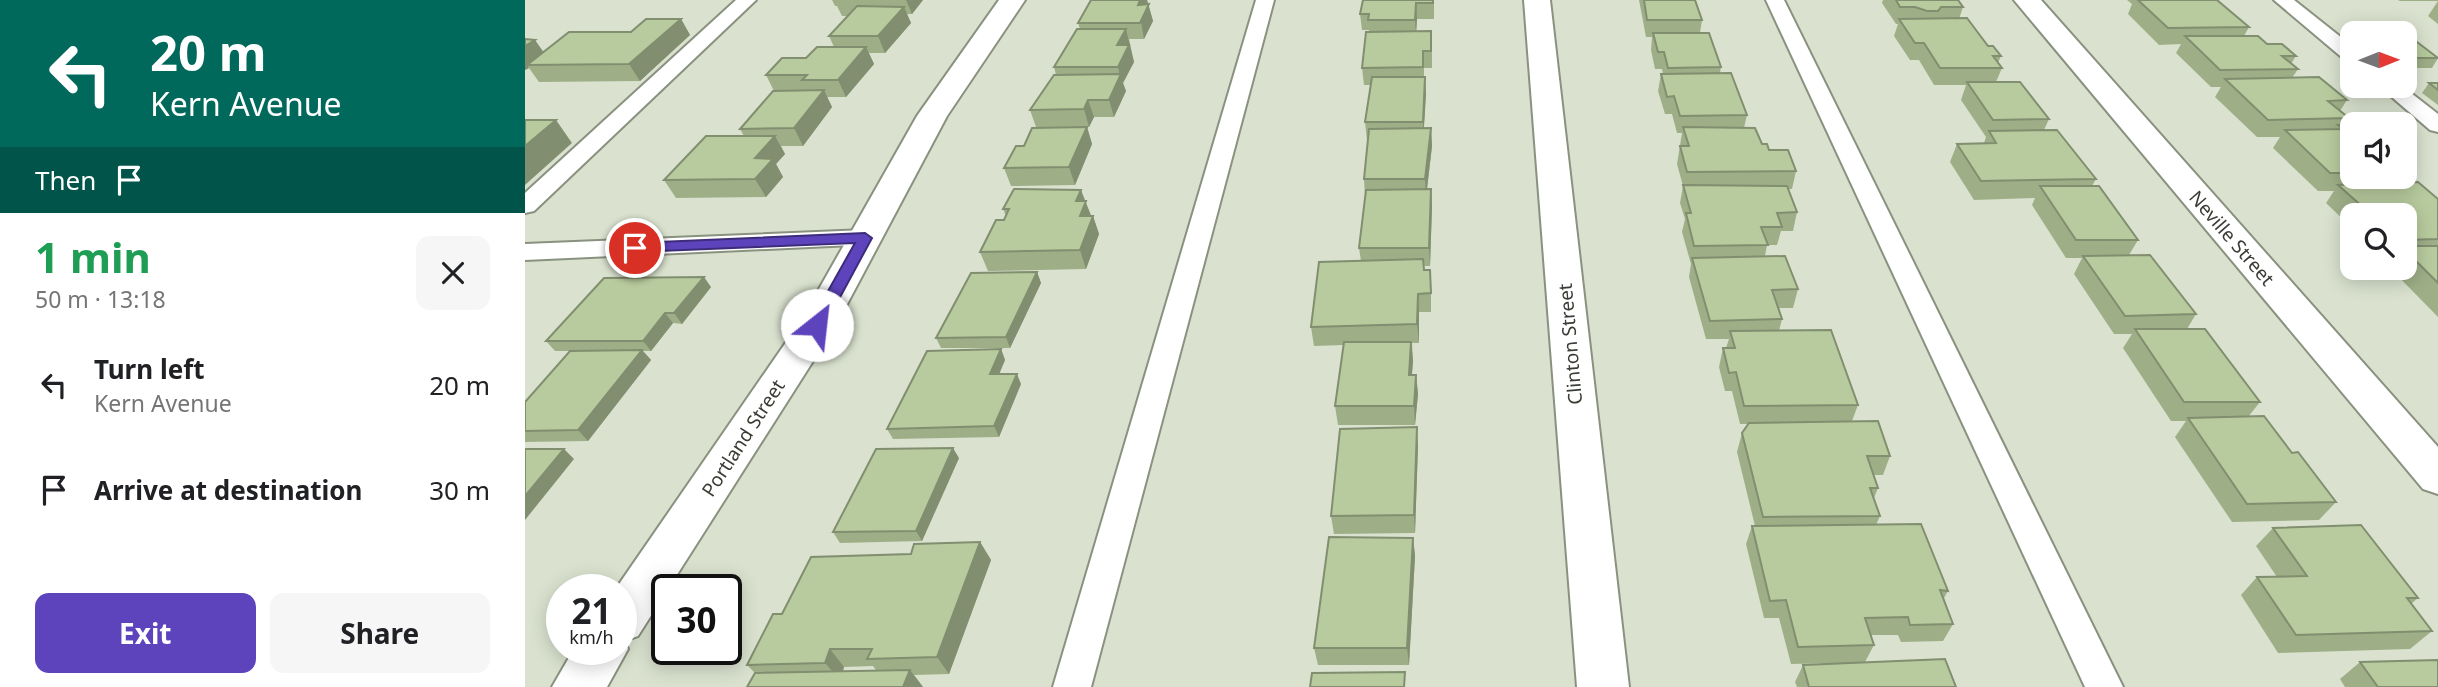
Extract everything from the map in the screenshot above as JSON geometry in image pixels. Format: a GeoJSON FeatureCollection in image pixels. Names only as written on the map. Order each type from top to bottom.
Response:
{"type":"FeatureCollection","features":[{"type":"Feature","properties":{"kind":"street","name":"Portland Street"},"geometry":{"type":"LineString","coordinates":[[637,597],[817,325],[932,116],[1011,0]]}},
{"type":"Feature","properties":{"kind":"street","name":"Clinton Street"},"geometry":{"type":"LineString","coordinates":[[1537,0],[1602,687]]}},
{"type":"Feature","properties":{"kind":"street","name":"Neville Street"},"geometry":{"type":"LineString","coordinates":[[2027,0],[2438,477]]}},
{"type":"Feature","properties":{"kind":"street"},"geometry":{"type":"LineString","coordinates":[[578,687],[592,665]]}},
{"type":"Feature","properties":{"kind":"lane"},"geometry":{"type":"LineString","coordinates":[[525,206],[747,0]]}},
{"type":"Feature","properties":{"kind":"lane"},"geometry":{"type":"LineString","coordinates":[[1072,687],[1265,0]]}},
{"type":"Feature","properties":{"kind":"lane"},"geometry":{"type":"LineString","coordinates":[[1775,0],[2105,687]]}},
{"type":"Feature","properties":{"kind":"lane"},"geometry":{"type":"LineString","coordinates":[[2283,0],[2340,46]]}},
{"type":"Feature","properties":{"kind":"lane"},"geometry":{"type":"LineString","coordinates":[[2404,98],[2438,125]]}},
{"type":"Feature","properties":{"kind":"lane"},"geometry":{"type":"LineString","coordinates":[[525,252],[865,238]]}},
{"type":"Feature","properties":{"kind":"building"},"geometry":{"type":"Polygon","coordinates":[[[1091,0],[1140,0],[1138,5],[1149,4],[1140,23],[1078,23],[1091,0]]]}},
{"type":"Feature","properties":{"kind":"building"},"geometry":{"type":"Polygon","coordinates":[[[1363,0],[1433,0],[1433,3],[1416,3],[1415,20],[1368,20],[1369,14],[1360,14],[1363,0]]]}},
{"type":"Feature","properties":{"kind":"building"},"geometry":{"type":"Polygon","coordinates":[[[1644,0],[1695,0],[1702,20],[1647,20],[1644,0]]]}},
{"type":"Feature","properties":{"kind":"building"},"geometry":{"type":"Polygon","coordinates":[[[1896,0],[1958,0],[1963,7],[1941,7],[1938,11],[1927,11],[1915,7],[1900,7],[1896,0]]]}},
{"type":"Feature","properties":{"kind":"building"},"geometry":{"type":"Polygon","coordinates":[[[2138,0],[2217,0],[2249,27],[2168,28],[2138,0]]]}},
{"type":"Feature","properties":{"kind":"building"},"geometry":{"type":"Polygon","coordinates":[[[857,6],[904,7],[878,36],[829,36],[857,6]]]}},
{"type":"Feature","properties":{"kind":"building"},"geometry":{"type":"Polygon","coordinates":[[[1967,18],[1988,46],[1993,46],[2001,56],[1993,56],[2002,68],[1940,68],[1924,43],[1915,43],[1899,19],[1967,18]]]}},
{"type":"Feature","properties":{"kind":"building"},"geometry":{"type":"Polygon","coordinates":[[[646,19],[681,19],[629,64],[527,65],[569,32],[631,32],[646,19]]]}},
{"type":"Feature","properties":{"kind":"building"},"geometry":{"type":"Polygon","coordinates":[[[1077,29],[1126,29],[1117,45],[1129,45],[1118,67],[1054,67],[1077,29]]]}},
{"type":"Feature","properties":{"kind":"building"},"geometry":{"type":"Polygon","coordinates":[[[1431,31],[1431,51],[1423,51],[1423,67],[1362,68],[1366,32],[1431,31]]]}},
{"type":"Feature","properties":{"kind":"building"},"geometry":{"type":"Polygon","coordinates":[[[1653,33],[1709,33],[1721,67],[1668,68],[1664,52],[1658,52],[1653,33]]]}},
{"type":"Feature","properties":{"kind":"building"},"geometry":{"type":"Polygon","coordinates":[[[2185,36],[2258,36],[2267,44],[2282,44],[2296,56],[2282,56],[2298,69],[2220,70],[2185,36]]]}},
{"type":"Feature","properties":{"kind":"building"},"geometry":{"type":"Polygon","coordinates":[[[525,39],[535,40],[525,46],[525,39]]]}},
{"type":"Feature","properties":{"kind":"building"},"geometry":{"type":"Polygon","coordinates":[[[2417,42],[2438,58],[2417,58],[2417,42]]]}},
{"type":"Feature","properties":{"kind":"building"},"geometry":{"type":"Polygon","coordinates":[[[817,47],[866,47],[838,80],[802,80],[807,75],[766,75],[782,58],[806,58],[817,47]]]}},
{"type":"Feature","properties":{"kind":"building"},"geometry":{"type":"Polygon","coordinates":[[[1731,73],[1747,115],[1680,116],[1674,96],[1667,97],[1661,74],[1731,73]]]}},
{"type":"Feature","properties":{"kind":"building"},"geometry":{"type":"Polygon","coordinates":[[[1121,74],[1109,100],[1088,100],[1084,109],[1030,110],[1054,75],[1121,74]]]}},
{"type":"Feature","properties":{"kind":"building"},"geometry":{"type":"Polygon","coordinates":[[[1372,77],[1425,77],[1423,122],[1365,122],[1372,77]]]}},
{"type":"Feature","properties":{"kind":"building"},"geometry":{"type":"Polygon","coordinates":[[[2319,77],[2340,94],[2340,98],[2347,100],[2328,101],[2342,112],[2340,118],[2268,120],[2225,79],[2319,77]]]}},
{"type":"Feature","properties":{"kind":"building"},"geometry":{"type":"Polygon","coordinates":[[[1967,82],[2020,82],[2049,119],[1993,120],[1967,82]]]}},
{"type":"Feature","properties":{"kind":"building"},"geometry":{"type":"Polygon","coordinates":[[[2429,83],[2438,83],[2438,90],[2429,83]]]}},
{"type":"Feature","properties":{"kind":"building"},"geometry":{"type":"Polygon","coordinates":[[[824,90],[794,128],[740,129],[773,91],[824,90]]]}},
{"type":"Feature","properties":{"kind":"building"},"geometry":{"type":"Polygon","coordinates":[[[525,120],[556,120],[525,146],[525,120]]]}},
{"type":"Feature","properties":{"kind":"building"},"geometry":{"type":"Polygon","coordinates":[[[1087,127],[1069,167],[1004,168],[1016,146],[1024,146],[1032,128],[1087,127]]]}},
{"type":"Feature","properties":{"kind":"building"},"geometry":{"type":"Polygon","coordinates":[[[1683,127],[1755,128],[1762,144],[1767,144],[1769,150],[1788,150],[1796,171],[1687,172],[1680,146],[1689,146],[1683,127]]]}},
{"type":"Feature","properties":{"kind":"building"},"geometry":{"type":"Polygon","coordinates":[[[1431,128],[1425,179],[1364,179],[1369,129],[1431,128]]]}},
{"type":"Feature","properties":{"kind":"building"},"geometry":{"type":"Polygon","coordinates":[[[2340,129],[2340,173],[2330,173],[2285,130],[2340,129]]]}},
{"type":"Feature","properties":{"kind":"building"},"geometry":{"type":"Polygon","coordinates":[[[2057,130],[2096,179],[1981,181],[1957,144],[1996,143],[1989,131],[2057,130]]]}},
{"type":"Feature","properties":{"kind":"building"},"geometry":{"type":"Polygon","coordinates":[[[706,136],[775,136],[755,158],[773,159],[755,179],[664,180],[706,136]]]}},
{"type":"Feature","properties":{"kind":"building"},"geometry":{"type":"Polygon","coordinates":[[[2417,182],[2438,199],[2438,239],[2417,240],[2417,203],[2358,203],[2343,189],[2417,189],[2417,182]]]}},
{"type":"Feature","properties":{"kind":"building"},"geometry":{"type":"Polygon","coordinates":[[[1683,185],[1787,186],[1797,212],[1777,213],[1782,227],[1761,227],[1768,245],[1694,246],[1686,213],[1691,213],[1683,185]]]}},
{"type":"Feature","properties":{"kind":"building"},"geometry":{"type":"Polygon","coordinates":[[[2040,186],[2099,186],[2138,240],[2076,240],[2040,186]]]}},
{"type":"Feature","properties":{"kind":"building"},"geometry":{"type":"Polygon","coordinates":[[[1014,189],[1081,190],[1076,201],[1086,201],[1080,216],[1093,216],[1080,250],[980,252],[996,220],[1004,220],[1009,209],[1003,209],[1014,189]]]}},
{"type":"Feature","properties":{"kind":"building"},"geometry":{"type":"Polygon","coordinates":[[[1431,189],[1429,248],[1359,248],[1366,190],[1431,189]]]}},
{"type":"Feature","properties":{"kind":"building"},"geometry":{"type":"Polygon","coordinates":[[[2417,246],[2438,246],[2438,283],[2417,262],[2417,246]]]}},
{"type":"Feature","properties":{"kind":"building"},"geometry":{"type":"Polygon","coordinates":[[[2150,255],[2196,314],[2125,316],[2083,256],[2150,255]]]}},
{"type":"Feature","properties":{"kind":"building"},"geometry":{"type":"Polygon","coordinates":[[[1785,256],[1798,289],[1772,290],[1782,319],[1710,321],[1692,258],[1785,256]]]}},
{"type":"Feature","properties":{"kind":"building"},"geometry":{"type":"Polygon","coordinates":[[[1423,259],[1424,270],[1430,270],[1431,293],[1418,294],[1417,324],[1311,327],[1319,262],[1423,259]]]}},
{"type":"Feature","properties":{"kind":"building"},"geometry":{"type":"Polygon","coordinates":[[[1037,272],[1006,337],[936,338],[971,273],[1037,272]]]}},
{"type":"Feature","properties":{"kind":"building"},"geometry":{"type":"Polygon","coordinates":[[[704,277],[674,313],[665,313],[643,341],[546,341],[604,278],[704,277]]]}},
{"type":"Feature","properties":{"kind":"building"},"geometry":{"type":"Polygon","coordinates":[[[2135,329],[2205,329],[2260,402],[2184,402],[2135,329]]]}},
{"type":"Feature","properties":{"kind":"building"},"geometry":{"type":"Polygon","coordinates":[[[1831,330],[1858,405],[1744,406],[1736,372],[1729,373],[1723,348],[1735,348],[1730,331],[1831,330]]]}},
{"type":"Feature","properties":{"kind":"building"},"geometry":{"type":"Polygon","coordinates":[[[1344,342],[1411,342],[1409,375],[1416,375],[1414,406],[1335,406],[1344,342]]]}},
{"type":"Feature","properties":{"kind":"building"},"geometry":{"type":"Polygon","coordinates":[[[1001,349],[990,374],[1017,374],[994,426],[887,429],[927,351],[1001,349]]]}},
{"type":"Feature","properties":{"kind":"building"},"geometry":{"type":"Polygon","coordinates":[[[642,350],[578,430],[525,431],[525,402],[570,351],[642,350]]]}},
{"type":"Feature","properties":{"kind":"building"},"geometry":{"type":"Polygon","coordinates":[[[2264,416],[2292,453],[2298,452],[2336,502],[2247,504],[2188,418],[2264,416]]]}},
{"type":"Feature","properties":{"kind":"building"},"geometry":{"type":"Polygon","coordinates":[[[1878,421],[1890,456],[1867,456],[1878,488],[1870,488],[1880,516],[1763,517],[1742,433],[1749,423],[1878,421]]]}},
{"type":"Feature","properties":{"kind":"building"},"geometry":{"type":"Polygon","coordinates":[[[1417,427],[1414,515],[1331,516],[1340,429],[1417,427]]]}},
{"type":"Feature","properties":{"kind":"building"},"geometry":{"type":"Polygon","coordinates":[[[953,448],[916,531],[833,532],[876,449],[953,448]]]}},
{"type":"Feature","properties":{"kind":"building"},"geometry":{"type":"Polygon","coordinates":[[[525,449],[564,449],[525,496],[525,449]]]}},
{"type":"Feature","properties":{"kind":"building"},"geometry":{"type":"Polygon","coordinates":[[[1921,524],[1948,591],[1940,590],[1953,624],[1910,625],[1908,617],[1865,618],[1874,645],[1798,647],[1786,600],[1770,601],[1752,526],[1921,524]]]}},
{"type":"Feature","properties":{"kind":"building"},"geometry":{"type":"Polygon","coordinates":[[[2361,525],[2418,598],[2407,598],[2432,631],[2296,635],[2257,577],[2307,576],[2273,528],[2361,525]]]}},
{"type":"Feature","properties":{"kind":"building"},"geometry":{"type":"Polygon","coordinates":[[[1329,537],[1413,538],[1407,648],[1314,648],[1329,537]]]}},
{"type":"Feature","properties":{"kind":"building"},"geometry":{"type":"Polygon","coordinates":[[[980,542],[937,657],[867,659],[872,649],[830,649],[825,663],[747,665],[773,614],[782,614],[811,557],[911,554],[914,544],[980,542]]]}},
{"type":"Feature","properties":{"kind":"building"},"geometry":{"type":"Polygon","coordinates":[[[1945,659],[1956,687],[1809,687],[1803,665],[1945,659]]]}},
{"type":"Feature","properties":{"kind":"building"},"geometry":{"type":"Polygon","coordinates":[[[2438,660],[2438,687],[2378,687],[2360,662],[2438,660]]]}},
{"type":"Feature","properties":{"kind":"building"},"geometry":{"type":"Polygon","coordinates":[[[910,670],[903,687],[747,687],[755,673],[910,670]]]}},
{"type":"Feature","properties":{"kind":"building"},"geometry":{"type":"Polygon","coordinates":[[[1405,672],[1404,687],[1310,687],[1312,673],[1405,672]]]}},
{"type":"Feature","properties":{"kind":"route"},"geometry":{"type":"LineString","coordinates":[[635,248],[865,238],[817,325]]}}]}
